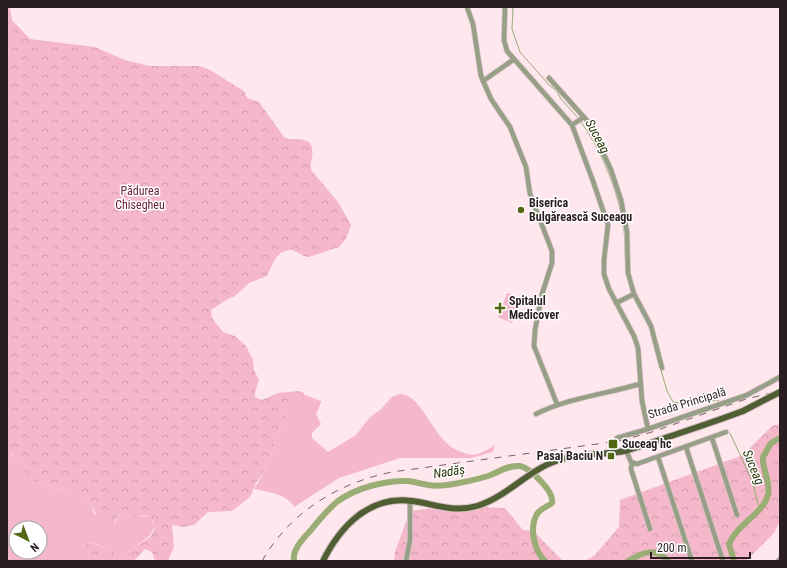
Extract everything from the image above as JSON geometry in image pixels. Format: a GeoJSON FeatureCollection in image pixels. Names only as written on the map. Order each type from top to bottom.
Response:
{"type":"FeatureCollection","features":[{"type":"Feature","properties":{"kind":"main road"},"geometry":{"type":"LineString","coordinates":[[323,561],[340,532],[358,515],[380,504],[410,501],[447,508],[473,507],[496,497],[543,467],[567,457],[626,450],[743,411],[780,392]]}},
{"type":"Feature","properties":{"kind":"street"},"geometry":{"type":"LineString","coordinates":[[467,7],[472,20],[483,81],[491,99],[510,127],[526,167],[530,194],[552,251],[552,263],[542,294],[535,330],[534,346],[557,404]]}},
{"type":"Feature","properties":{"kind":"street","name":"Strada Principală"},"geometry":{"type":"LineString","coordinates":[[505,7],[504,40],[506,48],[513,60],[573,124],[608,222],[604,271],[607,284],[638,348],[640,384],[648,428],[752,393],[780,377]]}},
{"type":"Feature","properties":{"kind":"street"},"geometry":{"type":"LineString","coordinates":[[483,81],[513,60]]}},
{"type":"Feature","properties":{"kind":"street"},"geometry":{"type":"LineString","coordinates":[[549,78],[590,124],[619,193],[627,232],[626,264],[633,294],[651,326],[662,368]]}},
{"type":"Feature","properties":{"kind":"street"},"geometry":{"type":"LineString","coordinates":[[573,124],[584,117]]}},
{"type":"Feature","properties":{"kind":"street"},"geometry":{"type":"LineString","coordinates":[[616,303],[633,294]]}},
{"type":"Feature","properties":{"kind":"street"},"geometry":{"type":"LineString","coordinates":[[536,414],[557,404],[609,393],[640,384]]}},
{"type":"Feature","properties":{"kind":"street"},"geometry":{"type":"LineString","coordinates":[[617,438],[648,428]]}},
{"type":"Feature","properties":{"kind":"street"},"geometry":{"type":"LineString","coordinates":[[626,450],[628,459],[632,463],[637,464],[726,432]]}},
{"type":"Feature","properties":{"kind":"street"},"geometry":{"type":"LineString","coordinates":[[712,438],[737,516]]}},
{"type":"Feature","properties":{"kind":"street"},"geometry":{"type":"LineString","coordinates":[[686,447],[723,561]]}},
{"type":"Feature","properties":{"kind":"street"},"geometry":{"type":"LineString","coordinates":[[658,457],[692,561]]}},
{"type":"Feature","properties":{"kind":"street"},"geometry":{"type":"LineString","coordinates":[[632,463],[631,469],[650,529]]}},
{"type":"Feature","properties":{"kind":"street"},"geometry":{"type":"LineString","coordinates":[[406,561],[410,540],[410,501]]}},
{"type":"Feature","properties":{"kind":"green space","name":"Pădurea Chisegheu"},"geometry":{"type":"Polygon","coordinates":[[[7,7],[10,7],[12,20],[30,39],[95,47],[125,60],[150,66],[200,66],[210,70],[244,91],[247,98],[259,102],[284,137],[304,140],[310,143],[312,147],[311,170],[338,202],[351,225],[346,239],[339,247],[309,257],[293,250],[287,250],[276,258],[267,276],[249,283],[235,296],[211,310],[212,318],[223,332],[235,336],[246,346],[253,360],[254,370],[259,380],[255,397],[262,400],[278,393],[299,391],[304,393],[305,397],[301,404],[290,411],[280,426],[267,467],[256,483],[250,497],[232,511],[208,512],[194,525],[183,527],[173,525],[174,547],[168,561],[155,561],[152,552],[145,549],[134,561],[67,561],[74,557],[90,542],[117,554],[125,554],[150,537],[154,530],[153,520],[147,515],[135,517],[120,514],[113,524],[106,523],[98,518],[91,505],[78,498],[70,488],[56,489],[33,480],[25,471],[20,457],[14,454],[7,457],[7,307],[13,302],[16,295],[7,273],[7,7]]]}},
{"type":"Feature","properties":{"kind":"green space"},"geometry":{"type":"Polygon","coordinates":[[[7,273],[16,295],[13,302],[7,307],[7,273]]]}},
{"type":"Feature","properties":{"kind":"green space"},"geometry":{"type":"Polygon","coordinates":[[[507,293],[521,298],[512,323],[498,317],[507,293]]]}},
{"type":"Feature","properties":{"kind":"green space"},"geometry":{"type":"Polygon","coordinates":[[[399,394],[408,396],[422,409],[435,429],[450,446],[462,452],[474,455],[489,449],[495,444],[493,452],[471,458],[400,458],[339,478],[294,507],[287,499],[271,492],[254,489],[267,467],[280,426],[290,411],[302,402],[305,395],[321,401],[316,414],[321,424],[312,433],[312,438],[328,452],[356,435],[370,417],[380,410],[392,397],[399,394]]]}},
{"type":"Feature","properties":{"kind":"green space"},"geometry":{"type":"Polygon","coordinates":[[[780,424],[780,521],[774,533],[746,561],[584,561],[594,556],[619,527],[620,500],[743,455],[772,426],[780,424]]]}},
{"type":"Feature","properties":{"kind":"green space"},"geometry":{"type":"Polygon","coordinates":[[[16,454],[22,459],[27,473],[33,480],[56,489],[70,488],[80,499],[91,505],[94,514],[115,523],[120,514],[135,517],[149,516],[153,521],[154,526],[151,534],[127,553],[114,553],[90,542],[68,561],[7,561],[7,457],[16,454]]]}},
{"type":"Feature","properties":{"kind":"green space"},"geometry":{"type":"Polygon","coordinates":[[[449,506],[505,508],[523,530],[533,531],[563,561],[394,561],[395,552],[410,511],[449,506]]]}},
{"type":"Feature","properties":{"kind":"waterway","name":"Suceag"},"geometry":{"type":"LineString","coordinates":[[513,7],[512,29],[520,52],[550,86],[556,90],[561,99],[578,118]]}},
{"type":"Feature","properties":{"kind":"waterway","name":"Suceag"},"geometry":{"type":"LineString","coordinates":[[581,122],[603,160],[614,188],[622,217],[626,265]]}},
{"type":"Feature","properties":{"kind":"waterway","name":"Suceag"},"geometry":{"type":"LineString","coordinates":[[661,370],[667,391],[673,402],[688,404],[719,401]]}},
{"type":"Feature","properties":{"kind":"waterway","name":"Suceag"},"geometry":{"type":"LineString","coordinates":[[730,433],[753,483],[759,509]]}},
{"type":"Feature","properties":{"kind":"waterway","name":"Nadăș"},"geometry":{"type":"LineString","coordinates":[[734,561],[729,544],[738,531],[756,514],[765,502],[769,490],[763,457],[771,443],[780,438]]}},
{"type":"Feature","properties":{"kind":"waterway","name":"Nadăș"},"geometry":{"type":"LineString","coordinates":[[294,561],[295,552],[299,544],[320,519],[338,501],[353,492],[381,483],[399,481],[444,486],[485,477],[516,466],[520,466],[530,471],[546,487],[552,498],[552,503],[537,514],[533,526],[534,539],[538,551],[545,561]]}},
{"type":"Feature","properties":{"kind":"waterway","name":"Nadăș"},"geometry":{"type":"LineString","coordinates":[[628,561],[648,552],[653,552],[663,556],[668,561]]}},
{"type":"Feature","properties":{"kind":"railway"},"geometry":{"type":"LineString","coordinates":[[262,561],[273,544],[301,514],[317,502],[335,492],[372,477],[392,472],[619,441],[652,432],[746,399],[780,391]]}},
{"type":"Feature","properties":{"kind":"place","name":"Biserica Bulgărească Suceagu"},"geometry":{"type":"Point","coordinates":[521,210]}},
{"type":"Feature","properties":{"kind":"place","name":"Spitalul Medicover"},"geometry":{"type":"Point","coordinates":[500,308]}},
{"type":"Feature","properties":{"kind":"place","name":"Suceag hc"},"geometry":{"type":"Point","coordinates":[613,444]}},
{"type":"Feature","properties":{"kind":"place","name":"Pasaj Baciu N"},"geometry":{"type":"Point","coordinates":[611,456]}}]}
